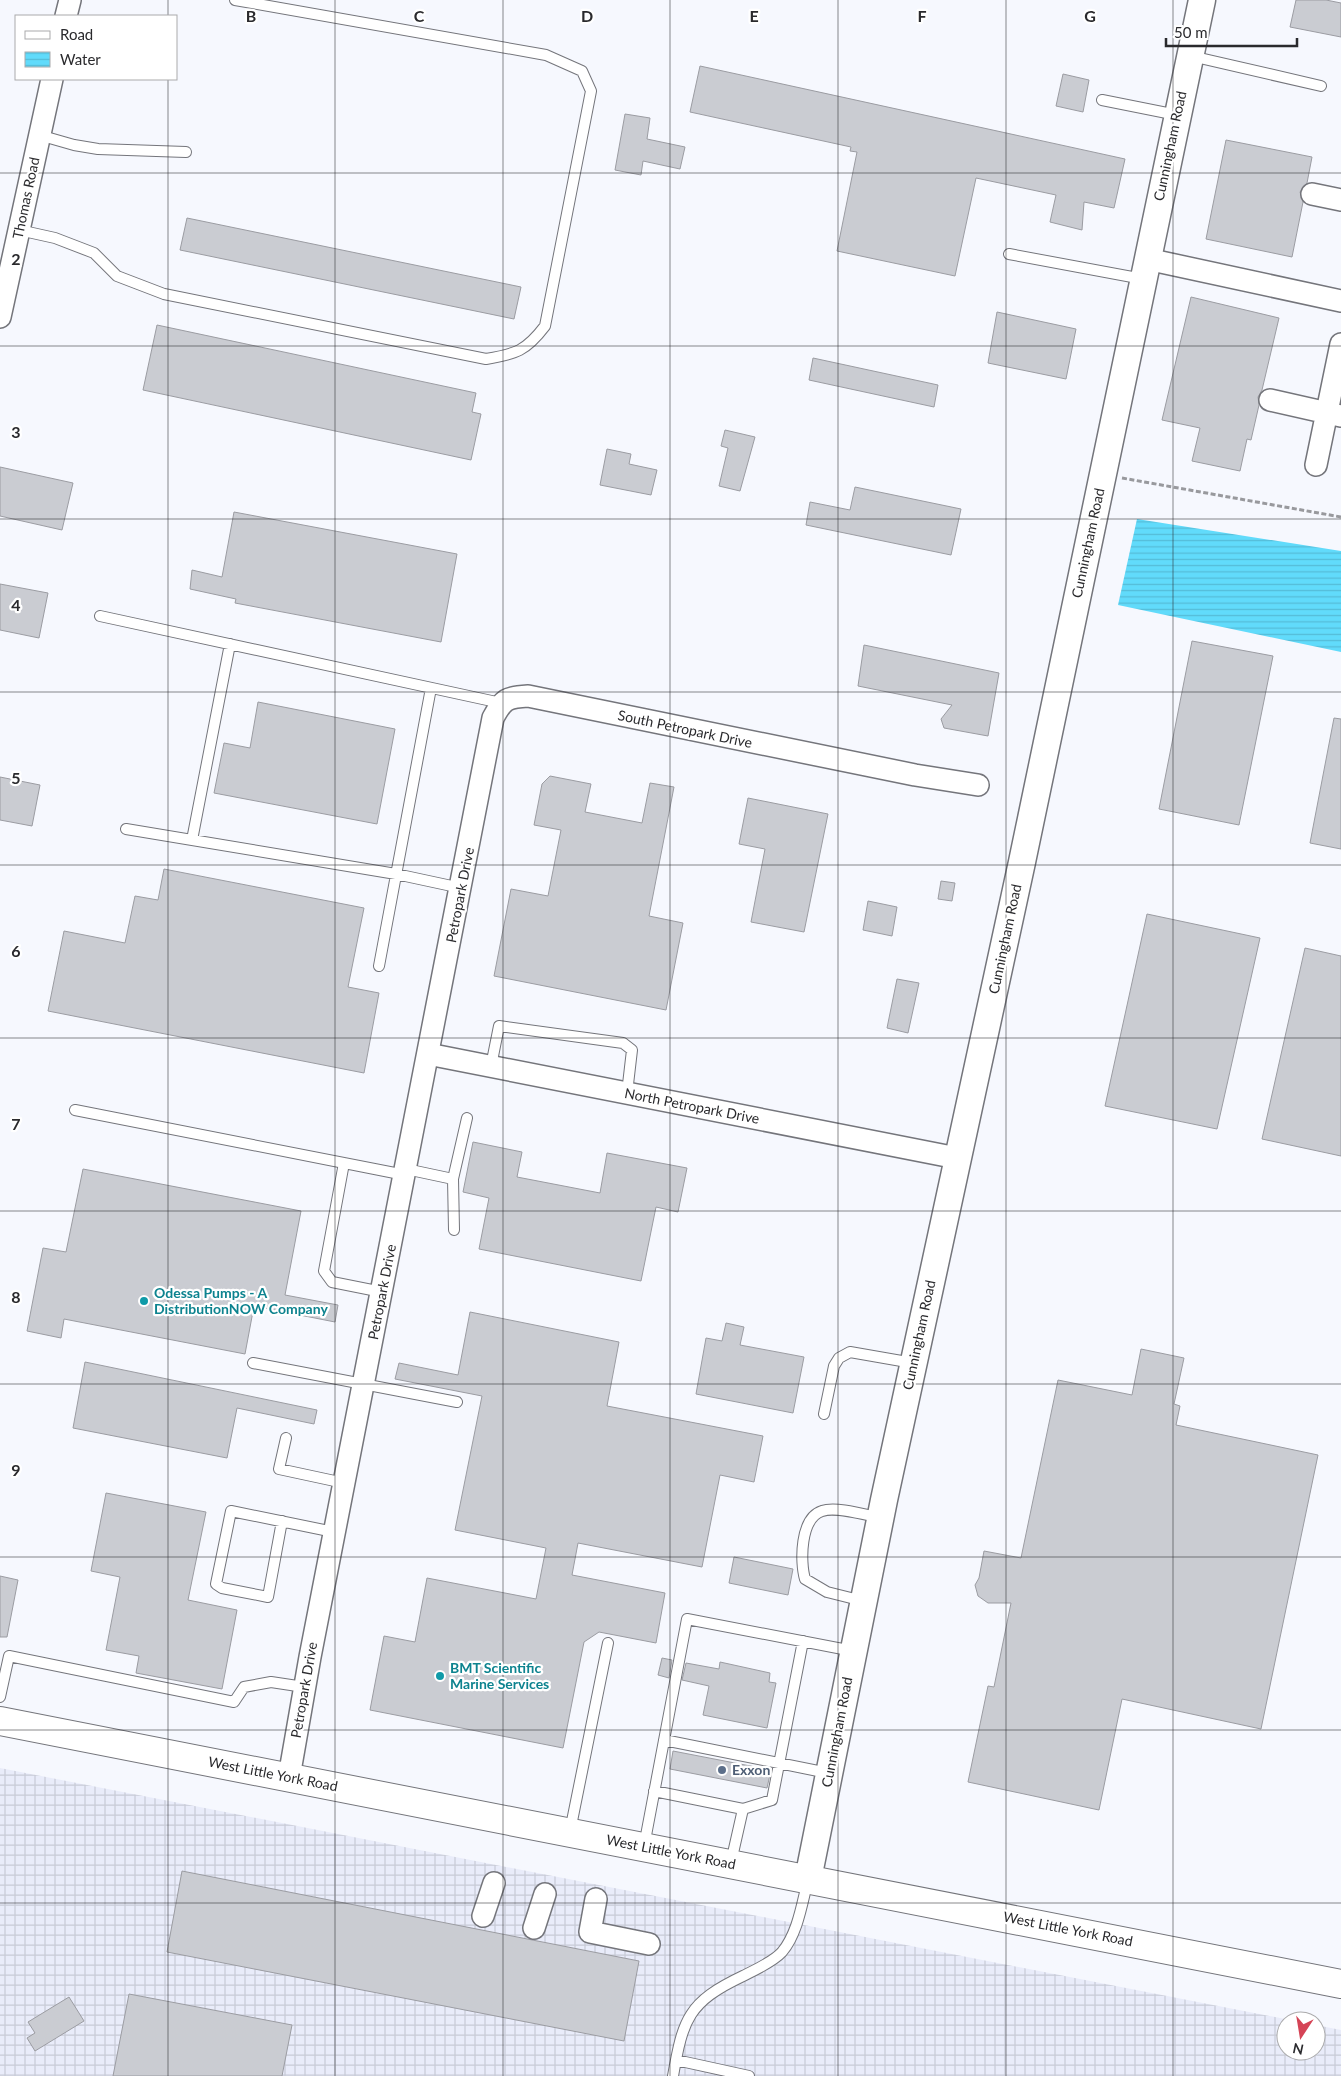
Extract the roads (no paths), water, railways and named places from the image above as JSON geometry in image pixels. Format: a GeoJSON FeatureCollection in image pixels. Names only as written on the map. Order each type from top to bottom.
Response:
{"type":"FeatureCollection","features":[{"type":"Feature","properties":{"kind":"main road","name":"West Little York Road"},"geometry":{"type":"LineString","coordinates":[[0,1721],[1341,1984]]}},
{"type":"Feature","properties":{"kind":"street"},"geometry":{"type":"LineString","coordinates":[[66,15],[70,0]]}},
{"type":"Feature","properties":{"kind":"street","name":"Cunningham Road"},"geometry":{"type":"LineString","coordinates":[[808,1879],[880,1518],[956,1158],[1022,862],[1202,0]]}},
{"type":"Feature","properties":{"kind":"street","name":"Thomas Road"},"geometry":{"type":"LineString","coordinates":[[0,317],[52,80]]}},
{"type":"Feature","properties":{"kind":"street"},"geometry":{"type":"LineString","coordinates":[[1312,194],[1341,200]]}},
{"type":"Feature","properties":{"kind":"street"},"geometry":{"type":"LineString","coordinates":[[1145,269],[1341,301]]}},
{"type":"Feature","properties":{"kind":"street"},"geometry":{"type":"LineString","coordinates":[[1316,465],[1334,414],[1341,344]]}},
{"type":"Feature","properties":{"kind":"street"},"geometry":{"type":"LineString","coordinates":[[1270,400],[1334,414]]}},
{"type":"Feature","properties":{"kind":"street","name":"South Petropark Drive"},"geometry":{"type":"LineString","coordinates":[[501,703],[511,696],[528,696],[915,775],[978,785]]}},
{"type":"Feature","properties":{"kind":"street","name":"Petropark Drive"},"geometry":{"type":"LineString","coordinates":[[289,1777],[304,1687],[334,1532],[477,808],[492,718],[501,703]]}},
{"type":"Feature","properties":{"kind":"street","name":"North Petropark Drive"},"geometry":{"type":"LineString","coordinates":[[428,1054],[956,1158]]}},
{"type":"Feature","properties":{"kind":"street"},"geometry":{"type":"LineString","coordinates":[[483,1916],[494,1884]]}},
{"type":"Feature","properties":{"kind":"street"},"geometry":{"type":"LineString","coordinates":[[534,1928],[545,1894]]}},
{"type":"Feature","properties":{"kind":"street"},"geometry":{"type":"LineString","coordinates":[[596,1899],[590,1932],[649,1944]]}},
{"type":"Feature","properties":{"kind":"lane"},"geometry":{"type":"LineString","coordinates":[[19,230],[55,238],[94,253],[117,276],[164,294],[486,359],[506,356],[532,344],[545,326],[591,91],[582,71],[546,55],[234,0]]}},
{"type":"Feature","properties":{"kind":"lane"},"geometry":{"type":"LineString","coordinates":[[1190,56],[1321,86]]}},
{"type":"Feature","properties":{"kind":"lane"},"geometry":{"type":"LineString","coordinates":[[1102,100],[1177,115]]}},
{"type":"Feature","properties":{"kind":"lane"},"geometry":{"type":"LineString","coordinates":[[39,135],[98,149],[186,152]]}},
{"type":"Feature","properties":{"kind":"lane"},"geometry":{"type":"LineString","coordinates":[[1009,254],[1145,269]]}},
{"type":"Feature","properties":{"kind":"lane"},"geometry":{"type":"LineString","coordinates":[[100,616],[501,703]]}},
{"type":"Feature","properties":{"kind":"lane"},"geometry":{"type":"LineString","coordinates":[[192,840],[230,644]]}},
{"type":"Feature","properties":{"kind":"lane"},"geometry":{"type":"LineString","coordinates":[[379,966],[430,688]]}},
{"type":"Feature","properties":{"kind":"lane"},"geometry":{"type":"LineString","coordinates":[[126,829],[396,874],[461,888]]}},
{"type":"Feature","properties":{"kind":"lane"},"geometry":{"type":"LineString","coordinates":[[490,1066],[499,1026],[623,1043],[632,1050],[626,1093]]}},
{"type":"Feature","properties":{"kind":"lane"},"geometry":{"type":"LineString","coordinates":[[75,1110],[344,1163],[453,1179]]}},
{"type":"Feature","properties":{"kind":"lane"},"geometry":{"type":"LineString","coordinates":[[454,1230],[453,1179],[467,1118]]}},
{"type":"Feature","properties":{"kind":"lane"},"geometry":{"type":"LineString","coordinates":[[344,1163],[324,1271],[332,1282],[382,1292]]}},
{"type":"Feature","properties":{"kind":"lane"},"geometry":{"type":"LineString","coordinates":[[824,1414],[834,1366],[839,1358],[850,1352],[913,1363]]}},
{"type":"Feature","properties":{"kind":"lane"},"geometry":{"type":"LineString","coordinates":[[253,1363],[457,1402]]}},
{"type":"Feature","properties":{"kind":"lane"},"geometry":{"type":"LineString","coordinates":[[286,1438],[279,1469],[344,1483]]}},
{"type":"Feature","properties":{"kind":"lane"},"geometry":{"type":"LineString","coordinates":[[282,1521],[268,1597],[222,1588],[216,1584],[231,1511],[282,1521],[334,1532]]}},
{"type":"Feature","properties":{"kind":"lane"},"geometry":{"type":"LineString","coordinates":[[864,1601],[827,1592],[805,1579],[801,1567],[803,1546],[810,1522],[822,1511],[843,1511],[880,1518]]}},
{"type":"Feature","properties":{"kind":"lane"},"geometry":{"type":"LineString","coordinates":[[644,1846],[687,1618],[854,1652]]}},
{"type":"Feature","properties":{"kind":"lane"},"geometry":{"type":"LineString","coordinates":[[654,1791],[743,1809],[772,1800],[804,1642]]}},
{"type":"Feature","properties":{"kind":"lane"},"geometry":{"type":"LineString","coordinates":[[570,1832],[608,1643]]}},
{"type":"Feature","properties":{"kind":"lane"},"geometry":{"type":"LineString","coordinates":[[0,1697],[9,1656],[234,1702],[244,1686],[271,1682],[304,1687]]}},
{"type":"Feature","properties":{"kind":"lane"},"geometry":{"type":"LineString","coordinates":[[664,1740],[829,1774]]}},
{"type":"Feature","properties":{"kind":"lane"},"geometry":{"type":"LineString","coordinates":[[730,1863],[743,1809]]}},
{"type":"Feature","properties":{"kind":"lane"},"geometry":{"type":"LineString","coordinates":[[673,2076],[682,2032],[698,2002],[708,1994],[759,1968],[782,1952],[795,1927],[808,1879]]}},
{"type":"Feature","properties":{"kind":"lane"},"geometry":{"type":"LineString","coordinates":[[676,2060],[749,2076]]}},
{"type":"Feature","properties":{"kind":"water"},"geometry":{"type":"Polygon","coordinates":[[[1137,519],[1341,551],[1341,652],[1118,605],[1137,519]]]}},
{"type":"Feature","properties":{"kind":"place","name":"Odessa Pumps - A DistributionNOW Company"},"geometry":{"type":"Point","coordinates":[144,1301]}},
{"type":"Feature","properties":{"kind":"place","name":"BMT Scientific Marine Services"},"geometry":{"type":"Point","coordinates":[440,1676]}},
{"type":"Feature","properties":{"kind":"place","name":"Exxon"},"geometry":{"type":"Point","coordinates":[722,1770]}}]}
